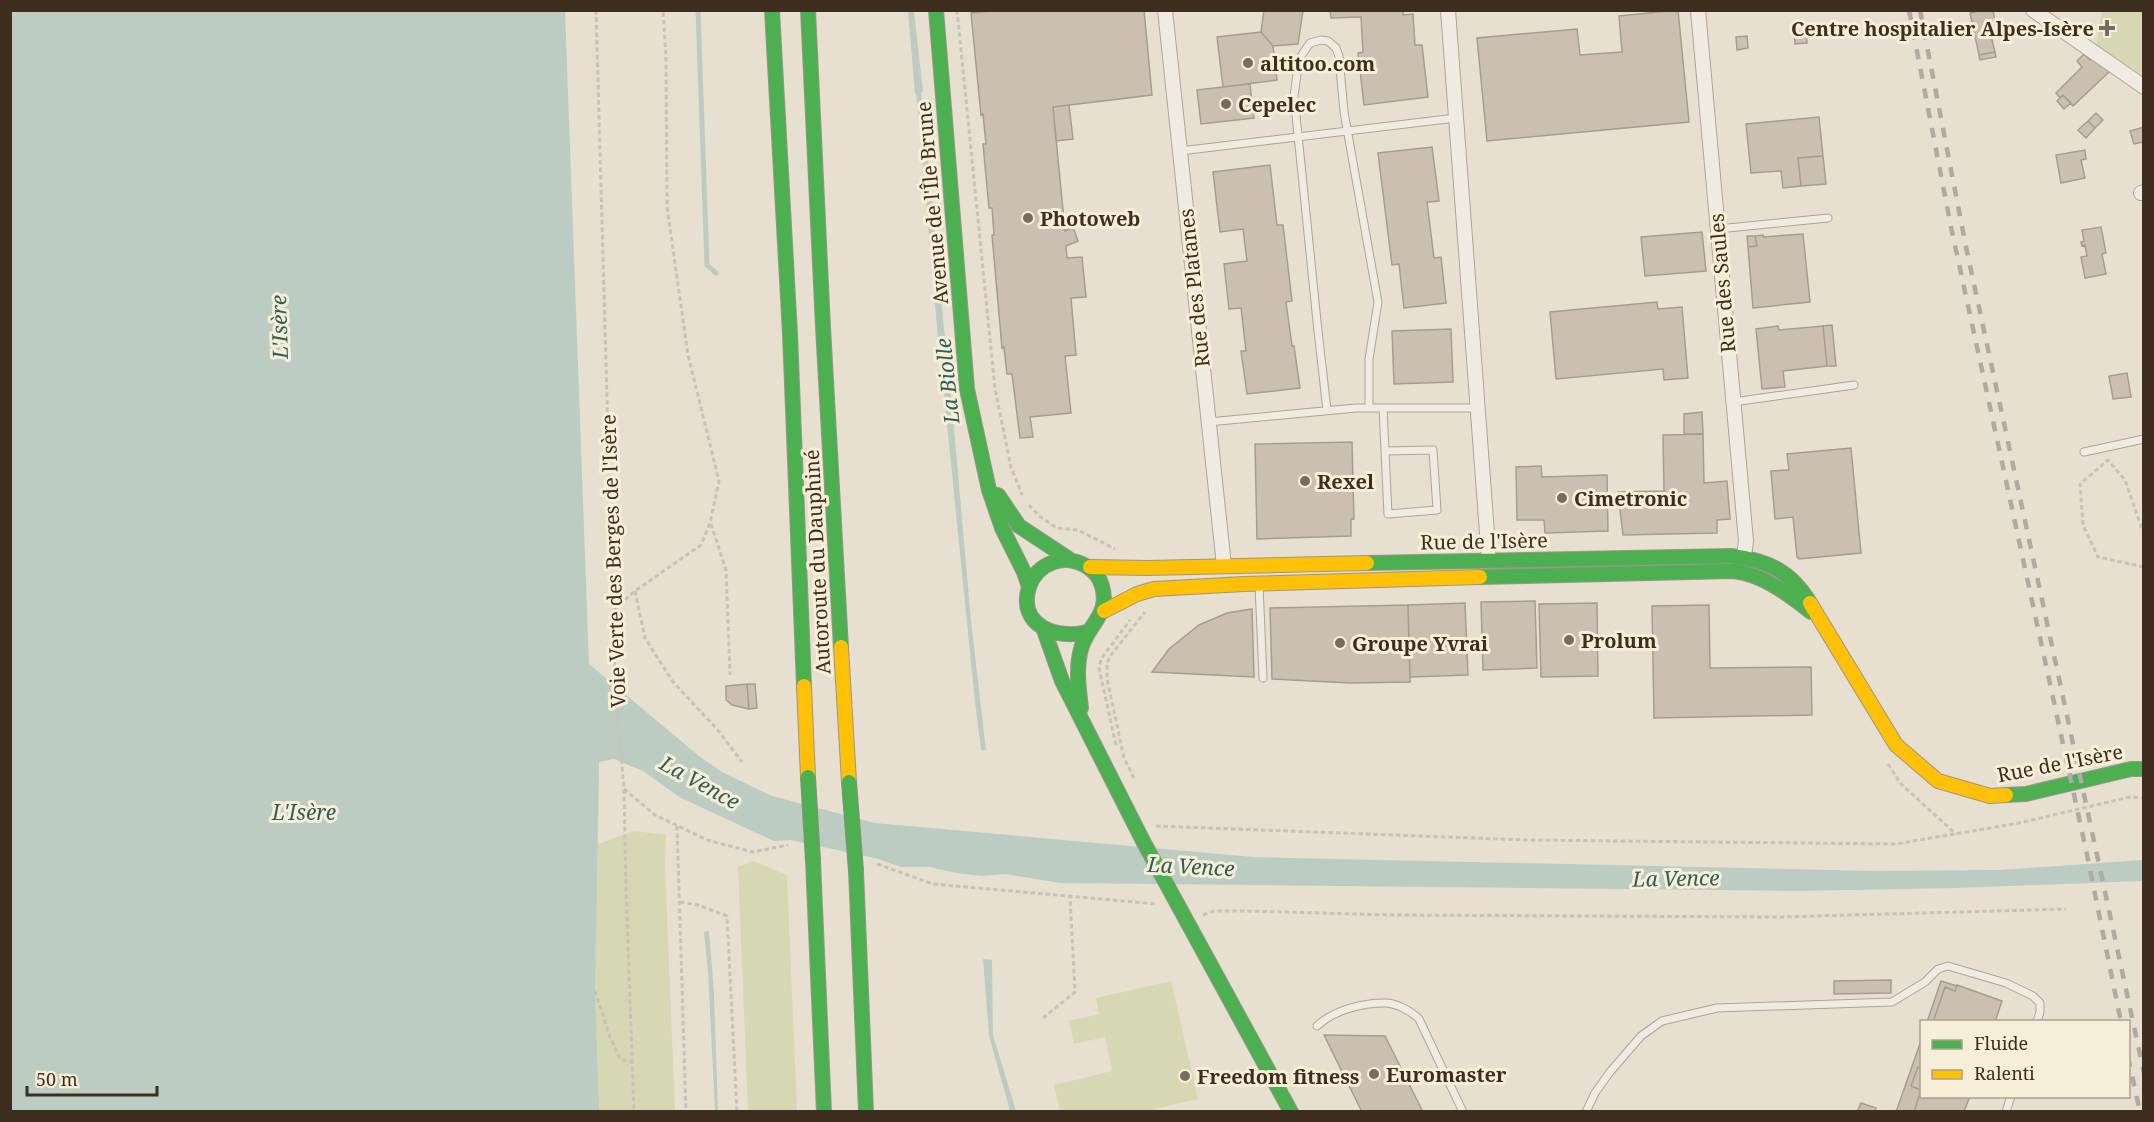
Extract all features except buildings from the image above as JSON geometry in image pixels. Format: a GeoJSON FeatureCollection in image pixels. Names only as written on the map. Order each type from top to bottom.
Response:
{"type":"FeatureCollection","features":[{"type":"Feature","properties":{"kind":"main road","name":"Autoroute du Dauphiné"},"geometry":{"type":"LineString","coordinates":[[772,10],[790,334],[824,1112]]}},
{"type":"Feature","properties":{"kind":"main road","name":"Autoroute du Dauphiné"},"geometry":{"type":"LineString","coordinates":[[808,10],[824,339],[856,872],[866,1112]]}},
{"type":"Feature","properties":{"kind":"main road","name":"Avenue de l'Île Brune"},"geometry":{"type":"LineString","coordinates":[[936,10],[967,388],[989,490],[1002,528],[1029,587]]}},
{"type":"Feature","properties":{"kind":"main road","name":"Avenue de l'Île Brune"},"geometry":{"type":"LineString","coordinates":[[983,463],[998,496],[1019,526],[1069,559]]}},
{"type":"Feature","properties":{"kind":"main road","name":"Rue de l'Isère"},"geometry":{"type":"LineString","coordinates":[[1090,567],[1106,569],[1744,556],[1763,561],[1781,570],[1799,585],[1896,745],[1938,781],[1990,796],[2026,794],[2131,769],[2144,770]]}},
{"type":"Feature","properties":{"kind":"main road"},"geometry":{"type":"LineString","coordinates":[[1725,571],[1744,556]]}},
{"type":"Feature","properties":{"kind":"main road"},"geometry":{"type":"LineString","coordinates":[[1081,717],[1078,674],[1081,646],[1087,632],[1100,619],[1106,599],[1099,576],[1090,567],[1069,559],[1049,563],[1040,569],[1029,587],[1028,597],[1032,616],[1044,630],[1062,681],[1143,841],[1168,899],[1189,925],[1291,1112]]}},
{"type":"Feature","properties":{"kind":"main road"},"geometry":{"type":"LineString","coordinates":[[1224,566],[1225,584]]}},
{"type":"Feature","properties":{"kind":"main road","name":"Rue de l'Isère"},"geometry":{"type":"LineString","coordinates":[[1104,611],[1137,594],[1155,589],[1225,584],[1738,571],[1759,578],[1785,592],[1818,617]]}},
{"type":"Feature","properties":{"kind":"main road"},"geometry":{"type":"LineString","coordinates":[[1044,630],[1065,637],[1087,632]]}},
{"type":"Feature","properties":{"kind":"street","name":"Rue des Platanes"},"geometry":{"type":"LineString","coordinates":[[1165,10],[1224,566]]}},
{"type":"Feature","properties":{"kind":"street"},"geometry":{"type":"LineString","coordinates":[[1448,10],[1489,560]]}},
{"type":"Feature","properties":{"kind":"street","name":"Rue des Saules"},"geometry":{"type":"LineString","coordinates":[[1698,10],[1746,541],[1744,556]]}},
{"type":"Feature","properties":{"kind":"street"},"geometry":{"type":"LineString","coordinates":[[2033,10],[2144,87]]}},
{"type":"Feature","properties":{"kind":"lane"},"geometry":{"type":"LineString","coordinates":[[1327,410],[1294,96],[1299,59],[1310,43],[1321,40],[1332,43],[1339,56],[1347,131],[1378,302],[1369,359],[1369,408]]}},
{"type":"Feature","properties":{"kind":"lane"},"geometry":{"type":"LineString","coordinates":[[1180,151],[1456,118]]}},
{"type":"Feature","properties":{"kind":"lane"},"geometry":{"type":"LineString","coordinates":[[1718,229],[1828,218]]}},
{"type":"Feature","properties":{"kind":"lane"},"geometry":{"type":"LineString","coordinates":[[1733,402],[1854,385]]}},
{"type":"Feature","properties":{"kind":"lane"},"geometry":{"type":"LineString","coordinates":[[1383,408],[1385,451],[1388,514],[1437,510],[1433,450],[1385,451]]}},
{"type":"Feature","properties":{"kind":"lane"},"geometry":{"type":"LineString","coordinates":[[1208,422],[1327,410],[1478,408]]}},
{"type":"Feature","properties":{"kind":"lane"},"geometry":{"type":"LineString","coordinates":[[2084,452],[2144,440]]}},
{"type":"Feature","properties":{"kind":"lane"},"geometry":{"type":"LineString","coordinates":[[1258,565],[1263,678]]}},
{"type":"Feature","properties":{"kind":"lane"},"geometry":{"type":"LineString","coordinates":[[1586,1112],[1595,1093],[1610,1072],[1641,1036],[1662,1020],[1717,1008],[1892,1002],[1925,982],[1938,969],[1948,966],[2006,983],[2033,996],[2040,1003],[2038,1020]]}},
{"type":"Feature","properties":{"kind":"lane"},"geometry":{"type":"LineString","coordinates":[[1317,1026],[1327,1016],[1349,1009],[1386,1003],[1411,1011],[1419,1019],[1463,1112]]}},
{"type":"Feature","properties":{"kind":"path","name":"Voie Verte des Berges de l'Isère"},"geometry":{"type":"LineString","coordinates":[[596,10],[615,681],[624,789],[634,1112]]}},
{"type":"Feature","properties":{"kind":"path"},"geometry":{"type":"LineString","coordinates":[[614,610],[635,591],[701,545],[710,523],[718,481],[688,355],[667,207],[666,57],[663,10]]}},
{"type":"Feature","properties":{"kind":"path"},"geometry":{"type":"LineString","coordinates":[[957,10],[995,389],[1011,467],[1026,502],[1039,516],[1057,528],[1086,533],[1117,550]]}},
{"type":"Feature","properties":{"kind":"path"},"geometry":{"type":"LineString","coordinates":[[2144,535],[2124,480],[2108,460],[2080,484],[2083,525],[2098,557],[2144,567]]}},
{"type":"Feature","properties":{"kind":"path"},"geometry":{"type":"LineString","coordinates":[[710,523],[726,570],[730,675]]}},
{"type":"Feature","properties":{"kind":"path"},"geometry":{"type":"LineString","coordinates":[[635,591],[645,638],[673,682],[717,729],[742,762]]}},
{"type":"Feature","properties":{"kind":"path"},"geometry":{"type":"LineString","coordinates":[[1134,778],[1124,758],[1107,679],[1107,663],[1147,609]]}},
{"type":"Feature","properties":{"kind":"path"},"geometry":{"type":"LineString","coordinates":[[1128,777],[1119,758],[1099,668],[1101,659],[1111,643],[1136,613]]}},
{"type":"Feature","properties":{"kind":"path"},"geometry":{"type":"LineString","coordinates":[[1886,759],[1901,784],[1956,834]]}},
{"type":"Feature","properties":{"kind":"path"},"geometry":{"type":"LineString","coordinates":[[624,789],[655,815],[707,840],[753,852],[788,845]]}},
{"type":"Feature","properties":{"kind":"path"},"geometry":{"type":"LineString","coordinates":[[1153,820],[1151,826],[1526,840],[1896,844],[2019,823],[2130,797],[2144,798]]}},
{"type":"Feature","properties":{"kind":"path"},"geometry":{"type":"LineString","coordinates":[[677,826],[686,1112]]}},
{"type":"Feature","properties":{"kind":"path"},"geometry":{"type":"LineString","coordinates":[[873,862],[933,884],[1070,896],[1168,899]]}},
{"type":"Feature","properties":{"kind":"path"},"geometry":{"type":"LineString","coordinates":[[1043,1017],[1075,992],[1070,896]]}},
{"type":"Feature","properties":{"kind":"path"},"geometry":{"type":"LineString","coordinates":[[680,902],[698,905],[727,916],[737,1112]]}},
{"type":"Feature","properties":{"kind":"path"},"geometry":{"type":"LineString","coordinates":[[1189,925],[1199,917],[1214,911],[1404,915],[1780,917],[2066,909]]}},
{"type":"Feature","properties":{"kind":"path"},"geometry":{"type":"LineString","coordinates":[[595,991],[620,1059],[632,1063]]}},
{"type":"Feature","properties":{"kind":"green space","name":"Centre hospitalier Alpes-Isère"},"geometry":{"type":"Polygon","coordinates":[[[2102,11],[2143,11],[2143,76],[2096,45],[2102,11]]]}},
{"type":"Feature","properties":{"kind":"green space"},"geometry":{"type":"Polygon","coordinates":[[[599,762],[598,844],[634,831],[666,835],[665,865],[675,1111],[513,1111],[599,762]]]}},
{"type":"Feature","properties":{"kind":"green space"},"geometry":{"type":"Polygon","coordinates":[[[753,861],[787,875],[797,1111],[748,1111],[738,867],[753,861]]]}},
{"type":"Feature","properties":{"kind":"green space"},"geometry":{"type":"Polygon","coordinates":[[[1171,981],[1198,1099],[1154,1109],[1154,1111],[1060,1111],[1054,1085],[1112,1071],[1105,1037],[1074,1044],[1069,1021],[1099,1014],[1096,998],[1171,981]]]}},
{"type":"Feature","properties":{"kind":"water","name":"L'Isère"},"geometry":{"type":"Polygon","coordinates":[[[10,11],[565,11],[589,664],[699,756],[722,772],[772,796],[875,823],[1253,857],[1875,871],[1999,870],[2143,860],[2143,881],[1797,891],[1060,883],[1006,874],[982,876],[930,867],[901,867],[875,858],[790,840],[774,841],[681,798],[643,771],[614,759],[599,762],[595,991],[599,1111],[11,1111],[10,11]]]}},
{"type":"Feature","properties":{"kind":"water"},"geometry":{"type":"Polygon","coordinates":[[[908,11],[914,11],[923,92],[915,94],[908,11]]]}},
{"type":"Feature","properties":{"kind":"water"},"geometry":{"type":"Polygon","coordinates":[[[917,101],[923,101],[949,383],[942,384],[917,101]]]}},
{"type":"Feature","properties":{"kind":"water"},"geometry":{"type":"Polygon","coordinates":[[[944,394],[951,394],[971,621],[986,750],[981,750],[975,702],[944,394]]]}},
{"type":"Feature","properties":{"kind":"water"},"geometry":{"type":"Polygon","coordinates":[[[709,931],[714,993],[718,1111],[715,1111],[704,932],[709,931]]]}},
{"type":"Feature","properties":{"kind":"water"},"geometry":{"type":"Polygon","coordinates":[[[983,959],[992,960],[993,1035],[1016,1111],[1010,1111],[989,1036],[983,959]]]}},
{"type":"Feature","properties":{"kind":"waterway"},"geometry":{"type":"LineString","coordinates":[[698,10],[707,265],[716,273]]}},
{"type":"Feature","properties":{"kind":"waterway","name":"La Biolle"},"geometry":{"type":"LineString","coordinates":[[918,87],[920,108]]}},
{"type":"Feature","properties":{"kind":"waterway","name":"La Biolle"},"geometry":{"type":"LineString","coordinates":[[946,377],[948,401]]}},
{"type":"Feature","properties":{"kind":"railway"},"geometry":{"type":"LineString","coordinates":[[1909,10],[1951,227],[2121,1020]]}},
{"type":"Feature","properties":{"kind":"railway"},"geometry":{"type":"LineString","coordinates":[[1920,10],[1966,247],[2144,1073]]}},
{"type":"Feature","properties":{"kind":"railway"},"geometry":{"type":"LineString","coordinates":[[2130,1066],[2140,1112]]}},
{"type":"Feature","properties":{"kind":"traffic: fast"},"geometry":{"type":"LineString","coordinates":[[772,10],[790,334],[804,686]]}},
{"type":"Feature","properties":{"kind":"traffic: fast"},"geometry":{"type":"LineString","coordinates":[[808,10],[841,647]]}},
{"type":"Feature","properties":{"kind":"traffic: fast"},"geometry":{"type":"LineString","coordinates":[[936,10],[967,389],[989,490],[1002,528],[1029,587]]}},
{"type":"Feature","properties":{"kind":"traffic: fast"},"geometry":{"type":"LineString","coordinates":[[998,495],[1019,526],[1069,559]]}},
{"type":"Feature","properties":{"kind":"traffic: fast"},"geometry":{"type":"LineString","coordinates":[[1367,563],[1731,556],[1767,564],[1777,569],[1795,583],[1810,603]]}},
{"type":"Feature","properties":{"kind":"traffic: fast"},"geometry":{"type":"LineString","coordinates":[[1081,708],[1078,680],[1079,660],[1083,643],[1103,606],[1102,586],[1099,578],[1093,572],[1077,562],[1059,561],[1046,566],[1036,575],[1029,587],[1027,600],[1029,612],[1042,627],[1052,632],[1064,634],[1087,632]]}},
{"type":"Feature","properties":{"kind":"traffic: fast"},"geometry":{"type":"LineString","coordinates":[[1480,577],[1734,571],[1765,581],[1811,612]]}},
{"type":"Feature","properties":{"kind":"traffic: fast"},"geometry":{"type":"LineString","coordinates":[[1044,630],[1062,681],[1143,841],[1291,1112]]}},
{"type":"Feature","properties":{"kind":"traffic: fast"},"geometry":{"type":"LineString","coordinates":[[2006,795],[2026,794],[2131,769],[2144,769]]}},
{"type":"Feature","properties":{"kind":"traffic: fast"},"geometry":{"type":"LineString","coordinates":[[808,777],[813,861]]}},
{"type":"Feature","properties":{"kind":"traffic: fast"},"geometry":{"type":"LineString","coordinates":[[849,782],[856,871]]}},
{"type":"Feature","properties":{"kind":"traffic: fast"},"geometry":{"type":"LineString","coordinates":[[813,861],[824,1112]]}},
{"type":"Feature","properties":{"kind":"traffic: fast"},"geometry":{"type":"LineString","coordinates":[[856,871],[866,1112]]}},
{"type":"Feature","properties":{"kind":"traffic: slow"},"geometry":{"type":"LineString","coordinates":[[1090,567],[1148,568],[1367,563]]}},
{"type":"Feature","properties":{"kind":"traffic: slow"},"geometry":{"type":"LineString","coordinates":[[1104,611],[1137,594],[1154,589],[1480,577]]}},
{"type":"Feature","properties":{"kind":"traffic: slow"},"geometry":{"type":"LineString","coordinates":[[1810,603],[1896,745],[1938,781],[1990,796],[2006,795]]}},
{"type":"Feature","properties":{"kind":"traffic: slow"},"geometry":{"type":"LineString","coordinates":[[841,647],[849,782]]}},
{"type":"Feature","properties":{"kind":"traffic: slow"},"geometry":{"type":"LineString","coordinates":[[804,686],[808,777]]}},
{"type":"Feature","properties":{"kind":"place","name":"Centre hospitalier Alpes-Isère"},"geometry":{"type":"Point","coordinates":[2107,28]}},
{"type":"Feature","properties":{"kind":"place","name":"altitoo.com"},"geometry":{"type":"Point","coordinates":[1248,63]}},
{"type":"Feature","properties":{"kind":"place","name":"Cepelec"},"geometry":{"type":"Point","coordinates":[1226,104]}},
{"type":"Feature","properties":{"kind":"place","name":"Photoweb"},"geometry":{"type":"Point","coordinates":[1028,218]}},
{"type":"Feature","properties":{"kind":"place","name":"Rexel"},"geometry":{"type":"Point","coordinates":[1305,481]}},
{"type":"Feature","properties":{"kind":"place","name":"Cimetronic"},"geometry":{"type":"Point","coordinates":[1562,498]}},
{"type":"Feature","properties":{"kind":"place","name":"Prolum"},"geometry":{"type":"Point","coordinates":[1569,640]}},
{"type":"Feature","properties":{"kind":"place","name":"Groupe Yvrai"},"geometry":{"type":"Point","coordinates":[1340,643]}},
{"type":"Feature","properties":{"kind":"place","name":"Euromaster"},"geometry":{"type":"Point","coordinates":[1374,1074]}},
{"type":"Feature","properties":{"kind":"place","name":"Freedom fitness"},"geometry":{"type":"Point","coordinates":[1185,1076]}},
{"type":"Feature","properties":{"kind":"water label","name":"La Vence"},"geometry":{"type":"Point","coordinates":[700,782]}},
{"type":"Feature","properties":{"kind":"water label","name":"La Vence"},"geometry":{"type":"Point","coordinates":[1191,866]}},
{"type":"Feature","properties":{"kind":"water label","name":"La Vence"},"geometry":{"type":"Point","coordinates":[1676,878]}}]}
